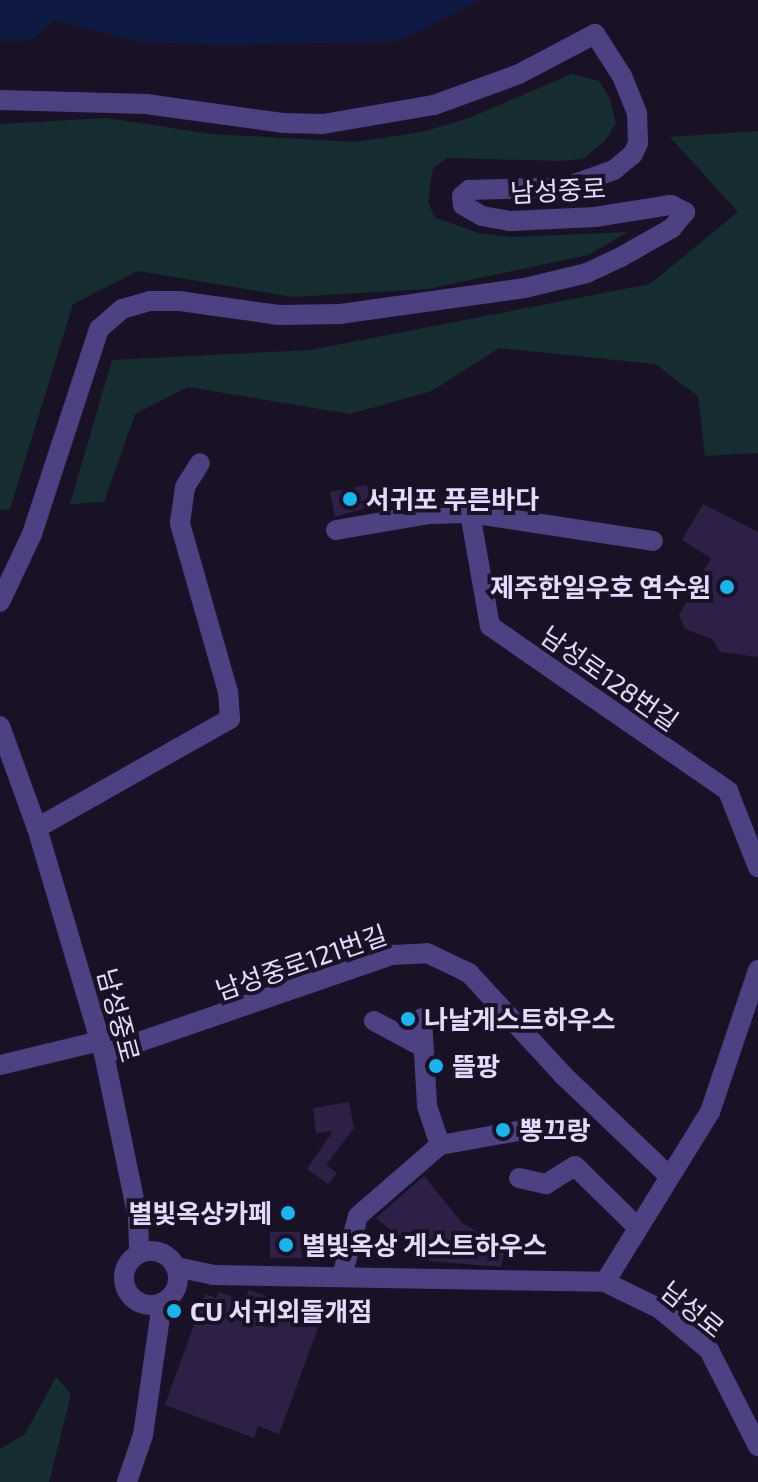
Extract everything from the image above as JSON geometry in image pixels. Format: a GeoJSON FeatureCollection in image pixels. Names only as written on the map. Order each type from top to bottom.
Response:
{"type":"FeatureCollection","features":[{"type":"Feature","properties":{"kind":"street","name":"남성중로"},"geometry":{"type":"LineString","coordinates":[[0,100],[146,104],[219,116],[323,124],[434,105],[519,74],[595,34],[622,76],[637,113],[638,143],[633,154],[614,170],[566,187],[469,190],[462,196],[463,205],[482,216],[511,221],[595,217],[671,205],[685,212],[672,228],[621,257],[587,273],[525,288],[341,314],[254,313],[180,301],[150,301],[122,309],[99,329],[32,534],[0,602]]}},
{"type":"Feature","properties":{"kind":"street"},"geometry":{"type":"LineString","coordinates":[[37,828],[230,719],[228,692],[190,557],[180,503],[200,463]]}},
{"type":"Feature","properties":{"kind":"street"},"geometry":{"type":"LineString","coordinates":[[336,530],[430,514],[470,513],[653,541]]}},
{"type":"Feature","properties":{"kind":"street","name":"남성로128번길"},"geometry":{"type":"LineString","coordinates":[[470,513],[490,626],[728,791],[758,867]]}},
{"type":"Feature","properties":{"kind":"street","name":"남성중로"},"geometry":{"type":"LineString","coordinates":[[0,726],[37,828],[102,1047],[147,1252]]}},
{"type":"Feature","properties":{"kind":"street","name":"남성중로121번길"},"geometry":{"type":"LineString","coordinates":[[0,1065],[102,1047],[392,955],[427,953],[469,973],[563,1075],[669,1176]]}},
{"type":"Feature","properties":{"kind":"street"},"geometry":{"type":"LineString","coordinates":[[605,1282],[710,1112],[758,970]]}},
{"type":"Feature","properties":{"kind":"street"},"geometry":{"type":"LineString","coordinates":[[422,1018],[427,1106],[440,1145]]}},
{"type":"Feature","properties":{"kind":"street"},"geometry":{"type":"LineString","coordinates":[[374,1021],[423,1047]]}},
{"type":"Feature","properties":{"kind":"street"},"geometry":{"type":"LineString","coordinates":[[342,1276],[358,1216],[440,1145],[546,1126]]}},
{"type":"Feature","properties":{"kind":"street"},"geometry":{"type":"LineString","coordinates":[[519,1178],[546,1184],[575,1166],[638,1228]]}},
{"type":"Feature","properties":{"kind":"street"},"geometry":{"type":"LineString","coordinates":[[127,1482],[143,1435],[155,1337],[154,1304],[177,1276],[147,1252],[127,1264],[124,1280],[131,1296],[154,1304]]}},
{"type":"Feature","properties":{"kind":"street","name":"남성로"},"geometry":{"type":"LineString","coordinates":[[177,1276],[605,1282],[660,1309],[709,1350],[758,1446]]}},
{"type":"Feature","properties":{"kind":"green space"},"geometry":{"type":"Polygon","coordinates":[[[572,74],[599,81],[610,99],[616,123],[605,141],[583,159],[447,158],[433,168],[428,201],[434,217],[478,233],[512,237],[628,232],[588,255],[428,289],[293,297],[138,271],[73,304],[10,509],[0,510],[0,124],[106,118],[212,134],[354,142],[422,132],[469,118],[572,74]]]}},
{"type":"Feature","properties":{"kind":"green space"},"geometry":{"type":"Polygon","coordinates":[[[758,131],[758,453],[705,456],[698,396],[655,364],[499,348],[432,391],[350,414],[188,387],[135,414],[104,502],[70,504],[112,360],[310,350],[650,284],[738,212],[670,137],[758,131]]]}},
{"type":"Feature","properties":{"kind":"green space"},"geometry":{"type":"Polygon","coordinates":[[[56,1377],[71,1394],[49,1482],[0,1482],[0,1449],[25,1434],[56,1377]]]}},
{"type":"Feature","properties":{"kind":"water"},"geometry":{"type":"Polygon","coordinates":[[[0,0],[480,0],[399,41],[222,45],[136,41],[55,20],[30,41],[0,41],[0,0]]]}},
{"type":"Feature","properties":{"kind":"building","name":"서귀포 푸른바다"},"geometry":{"type":"Polygon","coordinates":[[[367,485],[371,506],[335,517],[330,492],[367,485]]]}},
{"type":"Feature","properties":{"kind":"building","name":"제주한일우호 연수원"},"geometry":{"type":"Polygon","coordinates":[[[703,504],[758,532],[758,657],[720,652],[712,639],[685,629],[679,615],[711,558],[682,540],[703,504]]]}},
{"type":"Feature","properties":{"kind":"building"},"geometry":{"type":"Polygon","coordinates":[[[349,1102],[354,1128],[326,1165],[337,1173],[328,1184],[307,1169],[333,1131],[316,1133],[313,1108],[349,1102]]]}},
{"type":"Feature","properties":{"kind":"building"},"geometry":{"type":"Polygon","coordinates":[[[424,1176],[462,1223],[505,1247],[501,1267],[429,1261],[376,1218],[424,1176]]]}},
{"type":"Feature","properties":{"kind":"building","name":"별빛옥상 게스트하우스"},"geometry":{"type":"Polygon","coordinates":[[[270,1232],[302,1232],[302,1258],[270,1258],[270,1232]]]}},
{"type":"Feature","properties":{"kind":"building"},"geometry":{"type":"Polygon","coordinates":[[[249,1290],[322,1317],[279,1434],[258,1426],[254,1438],[165,1405],[205,1294],[216,1298],[219,1292],[244,1301],[249,1290]]]}},
{"type":"Feature","properties":{"kind":"place","name":"서귀포 푸른바다"},"geometry":{"type":"Point","coordinates":[350,499]}},
{"type":"Feature","properties":{"kind":"place","name":"제주한일우호 연수원"},"geometry":{"type":"Point","coordinates":[727,587]}},
{"type":"Feature","properties":{"kind":"place","name":"나날게스트하우스"},"geometry":{"type":"Point","coordinates":[408,1019]}},
{"type":"Feature","properties":{"kind":"place","name":"뜰팡"},"geometry":{"type":"Point","coordinates":[436,1066]}},
{"type":"Feature","properties":{"kind":"place","name":"뽕끄랑"},"geometry":{"type":"Point","coordinates":[503,1130]}},
{"type":"Feature","properties":{"kind":"place","name":"별빛옥상카페"},"geometry":{"type":"Point","coordinates":[288,1213]}},
{"type":"Feature","properties":{"kind":"place","name":"별빛옥상 게스트하우스"},"geometry":{"type":"Point","coordinates":[286,1245]}},
{"type":"Feature","properties":{"kind":"place","name":"CU 서귀외돌개점"},"geometry":{"type":"Point","coordinates":[174,1311]}}]}
